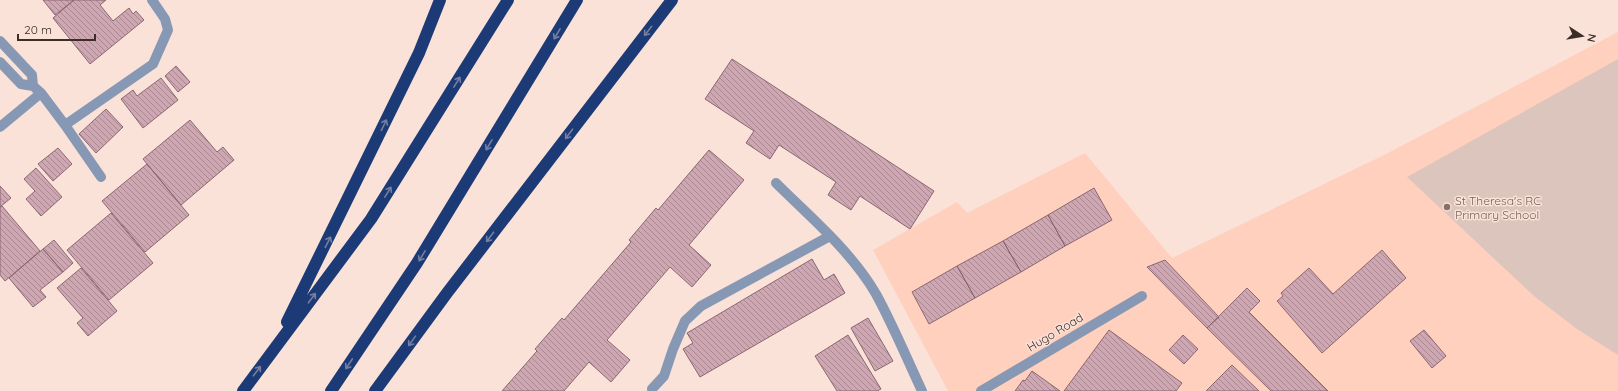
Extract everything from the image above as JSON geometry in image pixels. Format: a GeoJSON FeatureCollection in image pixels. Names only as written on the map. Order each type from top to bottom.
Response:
{"type":"FeatureCollection","features":[{"type":"Feature","properties":{"kind":"highway"},"geometry":{"type":"LineString","coordinates":[[272,352],[335,228],[419,53],[440,0]]}},
{"type":"Feature","properties":{"kind":"highway"},"geometry":{"type":"LineString","coordinates":[[243,391],[371,219],[508,0]]}},
{"type":"Feature","properties":{"kind":"highway"},"geometry":{"type":"LineString","coordinates":[[331,391],[417,263],[577,0]]}},
{"type":"Feature","properties":{"kind":"highway"},"geometry":{"type":"LineString","coordinates":[[375,391],[447,293],[672,0]]}},
{"type":"Feature","properties":{"kind":"street"},"geometry":{"type":"LineString","coordinates":[[65,125],[153,64],[168,30],[165,19],[152,0]]}},
{"type":"Feature","properties":{"kind":"street"},"geometry":{"type":"LineString","coordinates":[[0,41],[32,75],[33,86]]}},
{"type":"Feature","properties":{"kind":"street"},"geometry":{"type":"LineString","coordinates":[[0,62],[21,84],[33,86],[41,93],[101,177]]}},
{"type":"Feature","properties":{"kind":"street"},"geometry":{"type":"LineString","coordinates":[[0,127],[41,93]]}},
{"type":"Feature","properties":{"kind":"street"},"geometry":{"type":"LineString","coordinates":[[776,183],[830,236],[852,261],[876,294],[922,391]]}},
{"type":"Feature","properties":{"kind":"street"},"geometry":{"type":"LineString","coordinates":[[652,389],[664,376],[673,349],[685,321],[701,306],[830,236]]}},
{"type":"Feature","properties":{"kind":"street","name":"Hugo Road"},"geometry":{"type":"LineString","coordinates":[[981,391],[1142,296]]}},
{"type":"Feature","properties":{"kind":"shaded area","name":"St Theresa's RC Primary School"},"geometry":{"type":"Polygon","coordinates":[[[1618,32],[1618,391],[948,391],[873,250],[957,202],[967,213],[1085,153],[1172,258],[1386,154],[1618,32]]]}},
{"type":"Feature","properties":{"kind":"shaded area"},"geometry":{"type":"Polygon","coordinates":[[[1618,59],[1618,355],[1577,329],[1534,296],[1407,177],[1618,59]]]}},
{"type":"Feature","properties":{"kind":"building"},"geometry":{"type":"Polygon","coordinates":[[[43,0],[74,0],[55,15],[43,0]]]}},
{"type":"Feature","properties":{"kind":"building"},"geometry":{"type":"Polygon","coordinates":[[[74,0],[106,0],[100,5],[113,21],[129,8],[133,14],[136,11],[144,20],[90,64],[53,18],[74,0]]]}},
{"type":"Feature","properties":{"kind":"building"},"geometry":{"type":"Polygon","coordinates":[[[732,59],[934,191],[910,229],[860,196],[851,210],[828,195],[836,182],[779,145],[770,159],[746,143],[754,131],[705,99],[732,59]]]}},
{"type":"Feature","properties":{"kind":"building"},"geometry":{"type":"Polygon","coordinates":[[[176,66],[190,82],[178,92],[165,76],[176,66]]]}},
{"type":"Feature","properties":{"kind":"building"},"geometry":{"type":"Polygon","coordinates":[[[161,78],[178,100],[143,128],[121,99],[133,90],[137,96],[161,78]]]}},
{"type":"Feature","properties":{"kind":"building"},"geometry":{"type":"Polygon","coordinates":[[[106,109],[123,127],[96,153],[79,134],[106,109]]]}},
{"type":"Feature","properties":{"kind":"building"},"geometry":{"type":"Polygon","coordinates":[[[190,120],[217,152],[223,147],[234,160],[181,205],[143,159],[190,120]]]}},
{"type":"Feature","properties":{"kind":"building"},"geometry":{"type":"Polygon","coordinates":[[[58,148],[72,164],[53,181],[38,164],[58,148]]]}},
{"type":"Feature","properties":{"kind":"building"},"geometry":{"type":"Polygon","coordinates":[[[709,150],[744,180],[689,245],[711,265],[692,287],[670,267],[607,340],[630,360],[611,382],[589,362],[564,391],[502,391],[537,351],[535,349],[562,318],[564,320],[631,242],[629,240],[656,208],[658,210],[709,150]]]}},
{"type":"Feature","properties":{"kind":"building"},"geometry":{"type":"Polygon","coordinates":[[[147,164],[189,215],[145,252],[102,201],[147,164]]]}},
{"type":"Feature","properties":{"kind":"building"},"geometry":{"type":"Polygon","coordinates":[[[36,168],[62,197],[41,216],[26,199],[35,191],[24,179],[36,168]]]}},
{"type":"Feature","properties":{"kind":"building"},"geometry":{"type":"Polygon","coordinates":[[[0,186],[11,198],[0,207],[0,186]]]}},
{"type":"Feature","properties":{"kind":"building"},"geometry":{"type":"Polygon","coordinates":[[[1094,188],[1112,220],[1065,246],[1048,215],[1094,188]]]}},
{"type":"Feature","properties":{"kind":"building"},"geometry":{"type":"Polygon","coordinates":[[[2,206],[40,251],[5,281],[0,275],[0,207],[2,206]]]}},
{"type":"Feature","properties":{"kind":"building"},"geometry":{"type":"Polygon","coordinates":[[[111,213],[153,263],[109,300],[67,250],[111,213]]]}},
{"type":"Feature","properties":{"kind":"building"},"geometry":{"type":"Polygon","coordinates":[[[1048,215],[1065,246],[1021,272],[1003,241],[1048,215]]]}},
{"type":"Feature","properties":{"kind":"building"},"geometry":{"type":"Polygon","coordinates":[[[54,240],[73,263],[63,272],[43,249],[54,240]]]}},
{"type":"Feature","properties":{"kind":"building"},"geometry":{"type":"Polygon","coordinates":[[[1003,241],[1021,272],[975,298],[957,266],[1003,241]]]}},
{"type":"Feature","properties":{"kind":"building"},"geometry":{"type":"Polygon","coordinates":[[[43,249],[63,272],[40,290],[46,297],[33,307],[9,278],[43,249]]]}},
{"type":"Feature","properties":{"kind":"building"},"geometry":{"type":"Polygon","coordinates":[[[1382,250],[1406,278],[1322,353],[1277,301],[1283,296],[1281,293],[1309,268],[1333,294],[1382,250]]]}},
{"type":"Feature","properties":{"kind":"building"},"geometry":{"type":"Polygon","coordinates":[[[812,259],[824,280],[834,274],[845,293],[700,377],[683,349],[693,343],[687,333],[812,259]]]}},
{"type":"Feature","properties":{"kind":"building"},"geometry":{"type":"Polygon","coordinates":[[[1165,260],[1219,317],[1207,328],[1147,267],[1165,260]]]}},
{"type":"Feature","properties":{"kind":"building"},"geometry":{"type":"Polygon","coordinates":[[[957,266],[975,298],[929,324],[912,292],[957,266]]]}},
{"type":"Feature","properties":{"kind":"building"},"geometry":{"type":"Polygon","coordinates":[[[81,268],[117,311],[88,336],[77,323],[83,318],[57,288],[81,268]]]}},
{"type":"Feature","properties":{"kind":"building"},"geometry":{"type":"Polygon","coordinates":[[[1247,288],[1260,301],[1249,312],[1328,391],[1271,391],[1207,328],[1247,288]]]}},
{"type":"Feature","properties":{"kind":"building"},"geometry":{"type":"Polygon","coordinates":[[[868,318],[893,361],[875,371],[851,328],[868,318]]]}},
{"type":"Feature","properties":{"kind":"building"},"geometry":{"type":"Polygon","coordinates":[[[1109,330],[1182,383],[1176,391],[1064,391],[1109,330]]]}},
{"type":"Feature","properties":{"kind":"building"},"geometry":{"type":"Polygon","coordinates":[[[1424,330],[1446,356],[1432,368],[1410,341],[1424,330]]]}},
{"type":"Feature","properties":{"kind":"building"},"geometry":{"type":"Polygon","coordinates":[[[848,335],[881,389],[877,391],[837,391],[815,356],[848,335]]]}},
{"type":"Feature","properties":{"kind":"building"},"geometry":{"type":"Polygon","coordinates":[[[1183,335],[1198,349],[1184,364],[1169,350],[1183,335]]]}},
{"type":"Feature","properties":{"kind":"building"},"geometry":{"type":"Polygon","coordinates":[[[1232,365],[1259,391],[1206,391],[1232,365]]]}},
{"type":"Feature","properties":{"kind":"building"},"geometry":{"type":"Polygon","coordinates":[[[1032,371],[1060,391],[1015,391],[1032,371]]]}},
{"type":"Feature","properties":{"kind":"place","name":"St Theresa's RC Primary School"},"geometry":{"type":"Point","coordinates":[1447,207]}}]}
